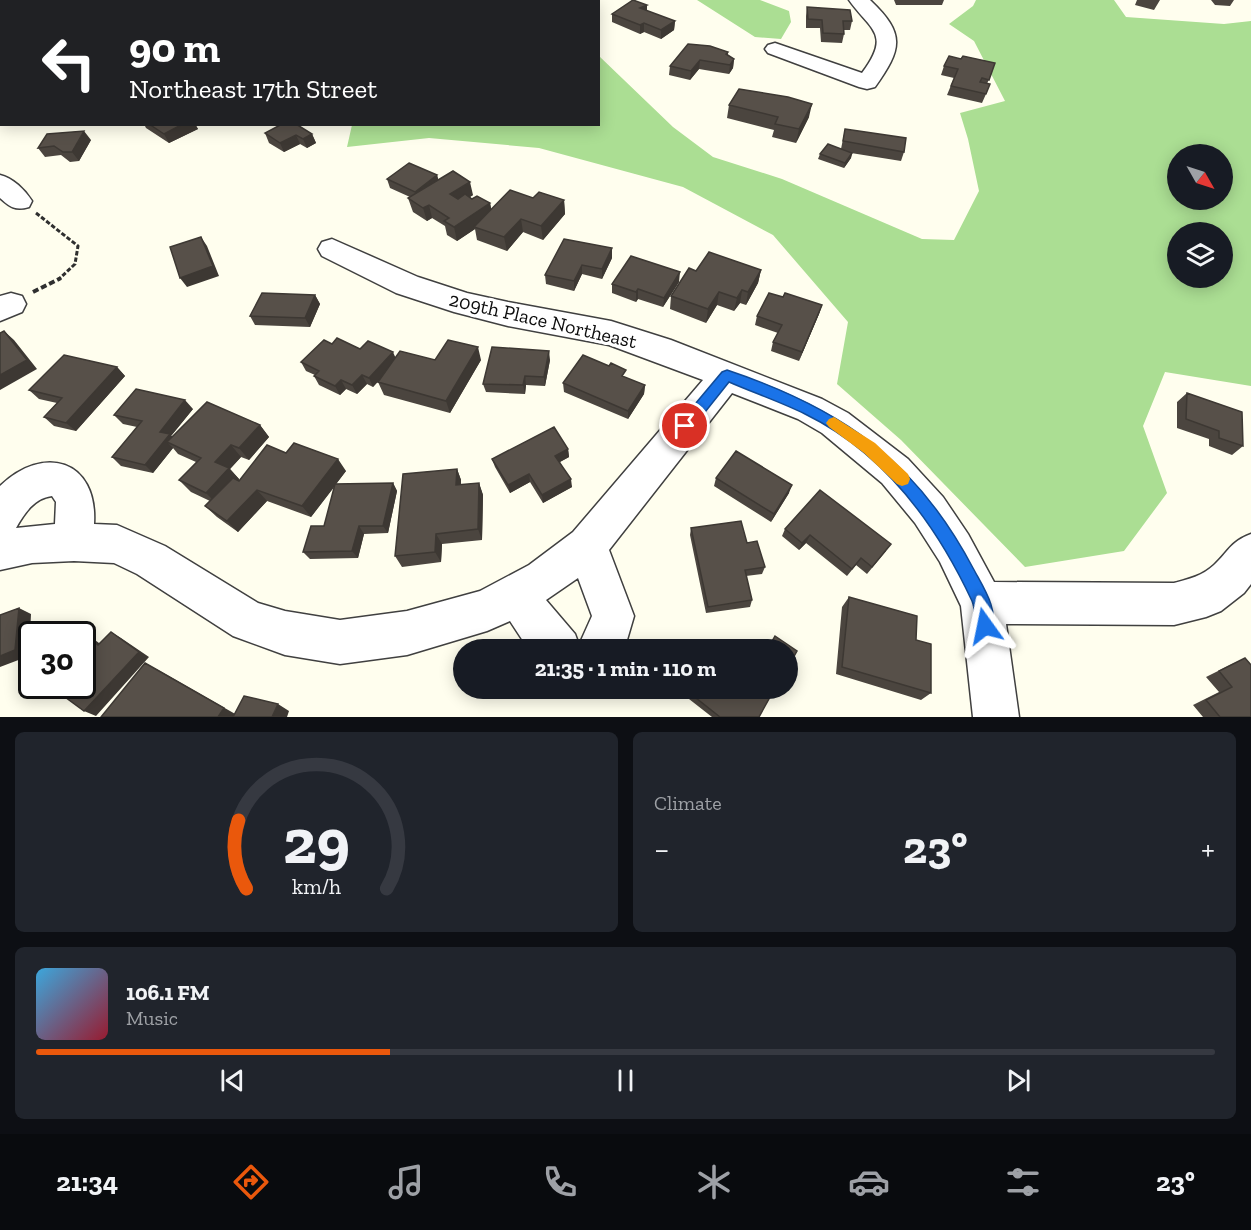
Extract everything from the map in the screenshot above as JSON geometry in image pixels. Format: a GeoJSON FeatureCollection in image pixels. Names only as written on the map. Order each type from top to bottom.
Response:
{"type":"FeatureCollection","features":[{"type":"Feature","properties":{"kind":"street"},"geometry":{"type":"LineString","coordinates":[[775,49],[867,82],[887,53],[889,39],[884,27],[859,0]]}},
{"type":"Feature","properties":{"kind":"street","name":"209th Place Northeast"},"geometry":{"type":"LineString","coordinates":[[332,249],[407,285],[465,304],[508,314],[568,323],[611,333],[659,349],[810,409],[869,448],[895,471],[929,510],[954,548],[982,603],[996,717]]}},
{"type":"Feature","properties":{"kind":"street"},"geometry":{"type":"LineString","coordinates":[[0,551],[32,544],[74,542],[117,544],[151,560],[248,621],[285,633],[340,642],[407,633],[487,610],[544,579],[587,546],[727,375]]}},
{"type":"Feature","properties":{"kind":"street"},"geometry":{"type":"LineString","coordinates":[[0,519],[16,496],[30,485],[46,478],[61,481],[71,490],[75,502],[74,542]]}},
{"type":"Feature","properties":{"kind":"street"},"geometry":{"type":"LineString","coordinates":[[587,546],[613,616],[606,639]]}},
{"type":"Feature","properties":{"kind":"street"},"geometry":{"type":"LineString","coordinates":[[982,603],[1174,604],[1206,596],[1229,579],[1251,553]]}},
{"type":"Feature","properties":{"kind":"street"},"geometry":{"type":"LineString","coordinates":[[517,594],[549,639]]}},
{"type":"Feature","properties":{"kind":"path"},"geometry":{"type":"LineString","coordinates":[[6,307],[70,272],[79,259],[78,246],[9,192]]}},
{"type":"Feature","properties":{"kind":"green space"},"geometry":{"type":"Polygon","coordinates":[[[697,0],[760,0],[789,11],[791,22],[781,39],[755,37],[697,0]]]}},
{"type":"Feature","properties":{"kind":"green space"},"geometry":{"type":"Polygon","coordinates":[[[976,0],[1114,0],[1126,17],[1224,24],[1251,21],[1251,386],[1165,372],[1143,426],[1167,493],[1124,551],[1025,567],[901,440],[837,384],[848,322],[773,235],[683,187],[539,148],[429,138],[347,147],[352,126],[600,126],[600,57],[673,127],[713,157],[782,179],[922,239],[954,240],[979,191],[960,113],[1005,101],[974,41],[949,24],[973,6],[976,0]]]}},
{"type":"Feature","properties":{"kind":"building"},"geometry":{"type":"Polygon","coordinates":[[[633,0],[647,5],[640,8],[675,21],[661,30],[612,14],[633,0]]]}},
{"type":"Feature","properties":{"kind":"building"},"geometry":{"type":"Polygon","coordinates":[[[807,7],[850,10],[852,21],[843,21],[844,34],[823,33],[822,20],[808,19],[807,7]]]}},
{"type":"Feature","properties":{"kind":"building"},"geometry":{"type":"Polygon","coordinates":[[[688,44],[710,46],[728,52],[726,54],[734,59],[730,65],[700,60],[691,71],[670,66],[688,44]]]}},
{"type":"Feature","properties":{"kind":"building"},"geometry":{"type":"Polygon","coordinates":[[[949,56],[961,59],[963,56],[995,63],[989,80],[982,78],[980,82],[990,84],[986,94],[951,86],[958,69],[944,66],[949,56]]]}},
{"type":"Feature","properties":{"kind":"building"},"geometry":{"type":"Polygon","coordinates":[[[739,89],[788,97],[812,104],[799,129],[775,124],[778,117],[729,105],[739,89]]]}},
{"type":"Feature","properties":{"kind":"building"},"geometry":{"type":"Polygon","coordinates":[[[152,126],[179,126],[164,134],[152,126]]]}},
{"type":"Feature","properties":{"kind":"building"},"geometry":{"type":"Polygon","coordinates":[[[278,126],[299,126],[312,134],[303,139],[296,135],[280,143],[265,133],[278,126]]]}},
{"type":"Feature","properties":{"kind":"building"},"geometry":{"type":"Polygon","coordinates":[[[845,129],[906,138],[904,152],[843,141],[845,129]]]}},
{"type":"Feature","properties":{"kind":"building"},"geometry":{"type":"Polygon","coordinates":[[[84,131],[72,152],[63,152],[54,146],[38,148],[47,134],[84,131]]]}},
{"type":"Feature","properties":{"kind":"building"},"geometry":{"type":"Polygon","coordinates":[[[828,144],[852,153],[845,163],[820,154],[828,144]]]}},
{"type":"Feature","properties":{"kind":"building"},"geometry":{"type":"Polygon","coordinates":[[[409,163],[437,175],[415,192],[387,179],[409,163]]]}},
{"type":"Feature","properties":{"kind":"building"},"geometry":{"type":"Polygon","coordinates":[[[453,171],[470,182],[450,194],[458,199],[465,194],[472,199],[477,196],[490,203],[454,227],[444,221],[449,218],[429,205],[423,208],[408,198],[453,171]]]}},
{"type":"Feature","properties":{"kind":"building"},"geometry":{"type":"Polygon","coordinates":[[[510,190],[533,198],[539,192],[564,200],[541,226],[521,219],[504,237],[474,227],[510,190]]]}},
{"type":"Feature","properties":{"kind":"building"},"geometry":{"type":"Polygon","coordinates":[[[201,237],[213,266],[180,278],[170,247],[201,237]]]}},
{"type":"Feature","properties":{"kind":"building"},"geometry":{"type":"Polygon","coordinates":[[[564,239],[612,248],[602,269],[582,265],[574,281],[545,275],[564,239]]]}},
{"type":"Feature","properties":{"kind":"building"},"geometry":{"type":"Polygon","coordinates":[[[709,252],[761,270],[748,292],[742,290],[737,298],[719,292],[708,309],[671,296],[689,268],[696,271],[709,252]]]}},
{"type":"Feature","properties":{"kind":"building"},"geometry":{"type":"Polygon","coordinates":[[[631,256],[680,272],[664,298],[638,289],[636,292],[612,284],[631,256]]]}},
{"type":"Feature","properties":{"kind":"building"},"geometry":{"type":"Polygon","coordinates":[[[262,293],[315,295],[305,318],[250,316],[262,293]]]}},
{"type":"Feature","properties":{"kind":"building"},"geometry":{"type":"Polygon","coordinates":[[[769,293],[783,297],[785,293],[822,305],[802,352],[773,342],[782,325],[757,316],[769,293]]]}},
{"type":"Feature","properties":{"kind":"building"},"geometry":{"type":"Polygon","coordinates":[[[4,331],[27,360],[0,375],[0,333],[4,331]]]}},
{"type":"Feature","properties":{"kind":"building"},"geometry":{"type":"Polygon","coordinates":[[[337,338],[360,349],[368,341],[393,352],[369,378],[362,375],[352,385],[341,380],[335,386],[314,376],[319,371],[301,362],[324,340],[332,344],[337,338]]]}},
{"type":"Feature","properties":{"kind":"building"},"geometry":{"type":"Polygon","coordinates":[[[448,340],[478,347],[446,401],[378,382],[400,351],[435,360],[448,340]]]}},
{"type":"Feature","properties":{"kind":"building"},"geometry":{"type":"Polygon","coordinates":[[[492,347],[549,351],[544,377],[525,376],[523,385],[483,384],[492,347]]]}},
{"type":"Feature","properties":{"kind":"building"},"geometry":{"type":"Polygon","coordinates":[[[64,355],[117,367],[66,423],[44,417],[62,398],[29,390],[64,355]]]}},
{"type":"Feature","properties":{"kind":"building"},"geometry":{"type":"Polygon","coordinates":[[[583,355],[609,366],[611,363],[626,370],[622,376],[645,385],[628,411],[563,383],[583,355]]]}},
{"type":"Feature","properties":{"kind":"building"},"geometry":{"type":"Polygon","coordinates":[[[136,389],[185,400],[160,432],[170,434],[145,465],[112,457],[142,421],[114,415],[136,389]]]}},
{"type":"Feature","properties":{"kind":"building"},"geometry":{"type":"Polygon","coordinates":[[[1187,393],[1242,412],[1243,446],[1219,438],[1219,431],[1186,419],[1187,393]]]}},
{"type":"Feature","properties":{"kind":"building"},"geometry":{"type":"Polygon","coordinates":[[[207,402],[260,425],[239,448],[231,445],[215,462],[229,468],[206,493],[179,480],[201,458],[167,442],[207,402]]]}},
{"type":"Feature","properties":{"kind":"building"},"geometry":{"type":"Polygon","coordinates":[[[554,427],[568,449],[555,456],[571,479],[542,495],[529,474],[508,485],[492,459],[554,427]]]}},
{"type":"Feature","properties":{"kind":"building"},"geometry":{"type":"Polygon","coordinates":[[[294,443],[338,459],[302,506],[257,490],[227,521],[205,506],[233,478],[239,481],[267,445],[286,453],[294,443]]]}},
{"type":"Feature","properties":{"kind":"building"},"geometry":{"type":"Polygon","coordinates":[[[736,451],[792,485],[774,514],[716,478],[736,451]]]}},
{"type":"Feature","properties":{"kind":"building"},"geometry":{"type":"Polygon","coordinates":[[[457,469],[456,485],[479,483],[478,529],[436,534],[435,552],[395,556],[403,474],[457,469]]]}},
{"type":"Feature","properties":{"kind":"building"},"geometry":{"type":"Polygon","coordinates":[[[393,483],[383,526],[359,526],[352,551],[303,552],[311,526],[324,526],[335,484],[393,483]]]}},
{"type":"Feature","properties":{"kind":"building"},"geometry":{"type":"Polygon","coordinates":[[[820,490],[891,544],[872,567],[861,558],[852,569],[810,535],[802,543],[785,529],[820,490]]]}},
{"type":"Feature","properties":{"kind":"building"},"geometry":{"type":"Polygon","coordinates":[[[741,521],[747,543],[757,541],[765,567],[745,570],[752,600],[708,607],[691,528],[741,521]]]}},
{"type":"Feature","properties":{"kind":"building"},"geometry":{"type":"Polygon","coordinates":[[[849,597],[917,616],[916,640],[931,644],[931,693],[842,667],[849,597]]]}},
{"type":"Feature","properties":{"kind":"building"},"geometry":{"type":"Polygon","coordinates":[[[19,608],[15,650],[0,656],[0,615],[19,608]]]}},
{"type":"Feature","properties":{"kind":"building"},"geometry":{"type":"Polygon","coordinates":[[[111,632],[139,652],[96,698],[96,644],[98,645],[111,632]]]}},
{"type":"Feature","properties":{"kind":"building"},"geometry":{"type":"Polygon","coordinates":[[[1245,658],[1251,665],[1251,717],[1220,717],[1206,700],[1232,687],[1219,671],[1245,658]]]}},
{"type":"Feature","properties":{"kind":"building"},"geometry":{"type":"Polygon","coordinates":[[[145,663],[224,708],[218,717],[101,717],[145,663]]]}},
{"type":"Feature","properties":{"kind":"building"},"geometry":{"type":"Polygon","coordinates":[[[244,696],[278,704],[272,717],[233,717],[244,696]]]}},
{"type":"Feature","properties":{"kind":"building"},"geometry":{"type":"Polygon","coordinates":[[[68,699],[95,699],[84,711],[68,699]]]}},
{"type":"Feature","properties":{"kind":"building"},"geometry":{"type":"Polygon","coordinates":[[[697,699],[769,699],[759,717],[720,717],[697,699]]]}},
{"type":"Feature","properties":{"kind":"slow traffic"},"geometry":{"type":"LineString","coordinates":[[834,423],[869,448],[902,479]]}},
{"type":"Feature","properties":{"kind":"route"},"geometry":{"type":"LineString","coordinates":[[685,426],[727,375],[810,409],[835,423],[895,471],[929,510],[954,548],[982,603],[985,626]]}}]}
